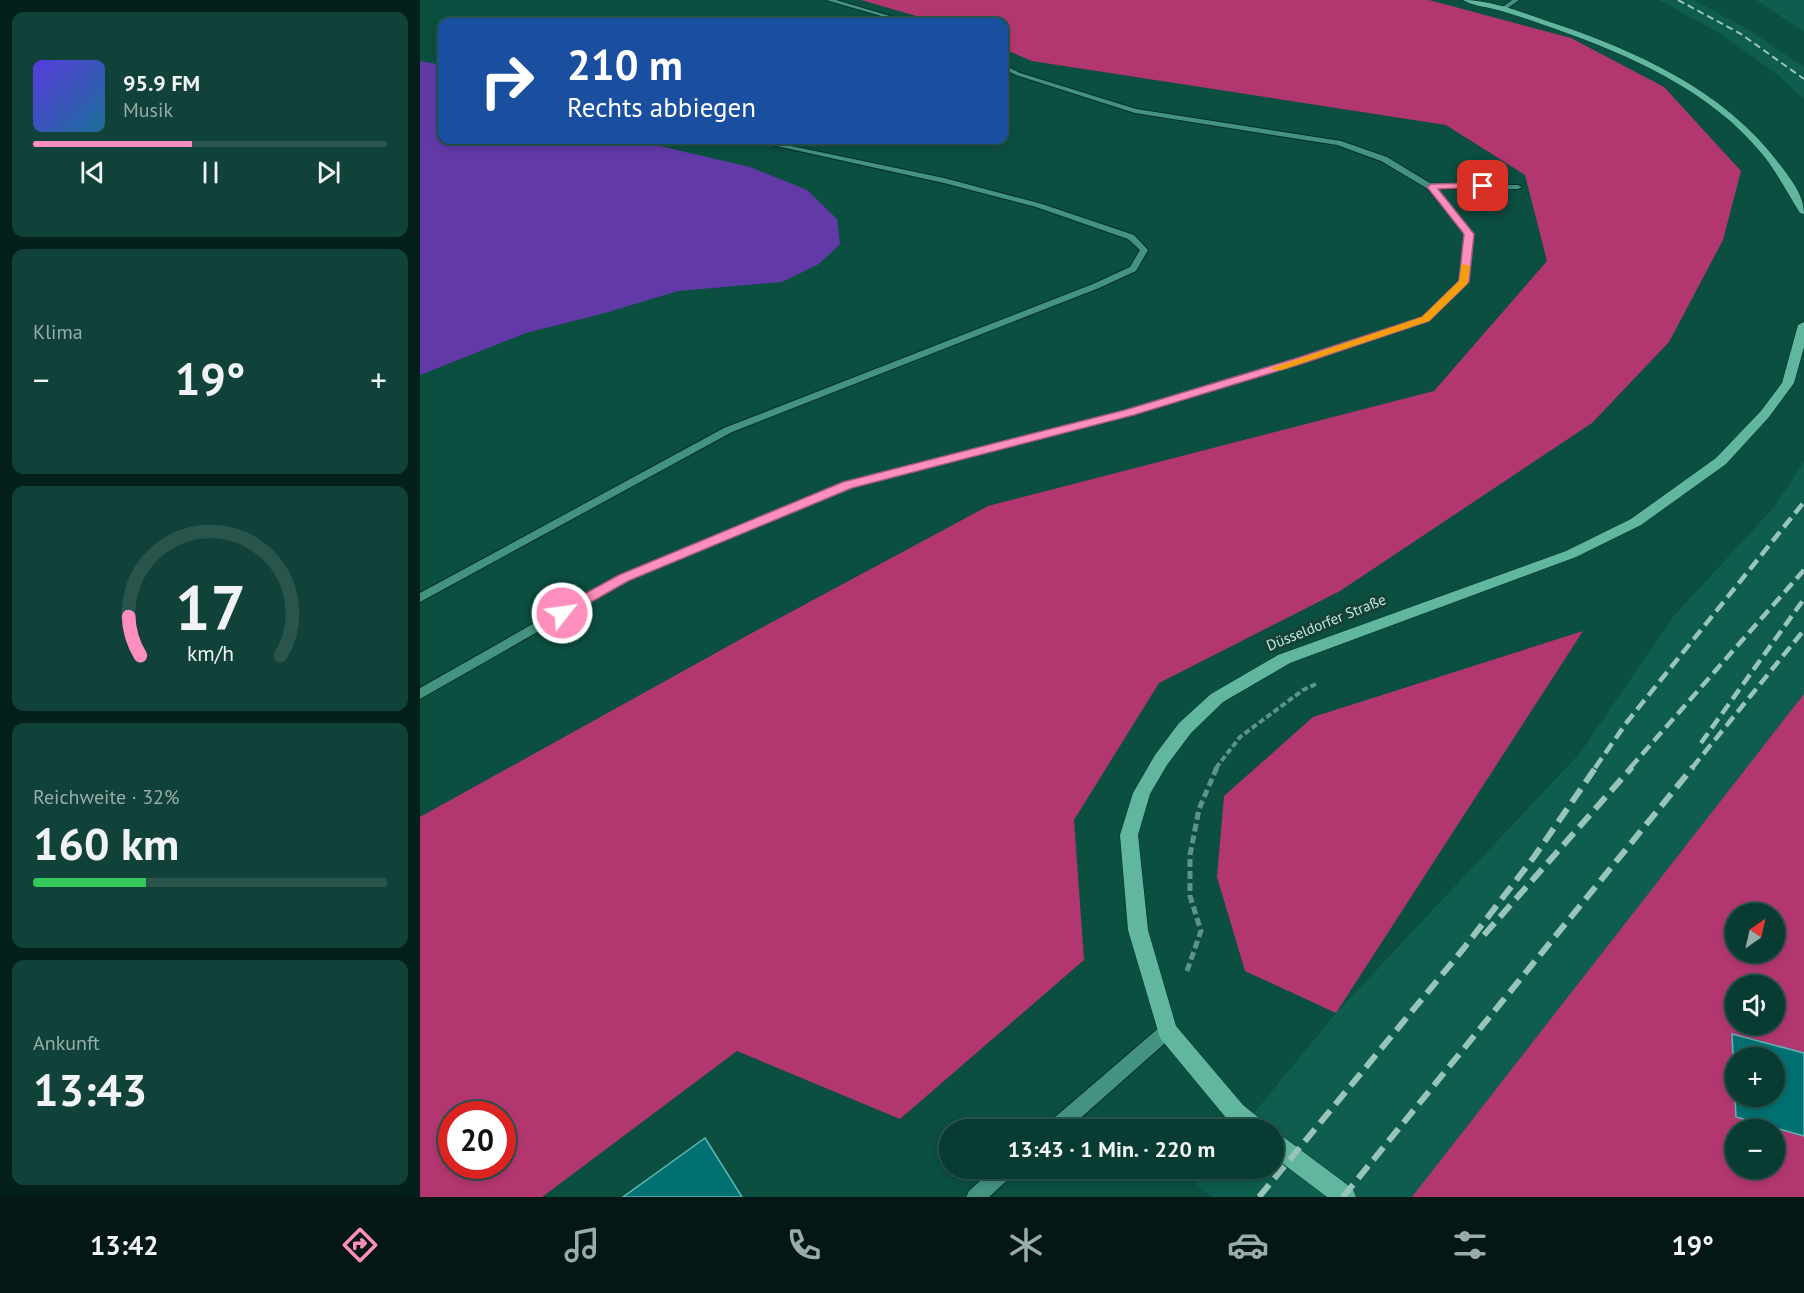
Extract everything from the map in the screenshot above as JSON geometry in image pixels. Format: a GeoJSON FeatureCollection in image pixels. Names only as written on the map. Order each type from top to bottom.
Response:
{"type":"FeatureCollection","features":[{"type":"Feature","properties":{"kind":"main road"},"geometry":{"type":"LineString","coordinates":[[1467,0],[1503,9],[1575,33],[1635,57],[1706,96],[1762,147],[1791,185],[1804,211]]}},
{"type":"Feature","properties":{"kind":"main road","name":"Düsseldorfer Straße"},"geometry":{"type":"LineString","coordinates":[[1243,1119],[1167,1031],[1138,930],[1130,835],[1142,794],[1161,760],[1185,728],[1217,698],[1284,659],[1572,554],[1636,522],[1721,462],[1765,414],[1788,383],[1804,325]]}},
{"type":"Feature","properties":{"kind":"main road"},"geometry":{"type":"LineString","coordinates":[[1284,1151],[1345,1197]]}},
{"type":"Feature","properties":{"kind":"street"},"geometry":{"type":"LineString","coordinates":[[829,0],[894,18]]}},
{"type":"Feature","properties":{"kind":"street"},"geometry":{"type":"LineString","coordinates":[[1503,9],[1516,0]]}},
{"type":"Feature","properties":{"kind":"street"},"geometry":{"type":"LineString","coordinates":[[420,694],[623,578],[848,485],[1130,413],[1298,362],[1426,319],[1464,282],[1469,234],[1431,187],[1384,159],[1338,143],[1135,111],[1008,69]]}},
{"type":"Feature","properties":{"kind":"street"},"geometry":{"type":"LineString","coordinates":[[420,598],[728,430],[1096,286],[1133,269],[1144,250],[1131,237],[1022,201],[865,163],[772,144]]}},
{"type":"Feature","properties":{"kind":"street"},"geometry":{"type":"LineString","coordinates":[[1431,187],[1518,187]]}},
{"type":"Feature","properties":{"kind":"street"},"geometry":{"type":"LineString","coordinates":[[1066,1119],[1167,1031]]}},
{"type":"Feature","properties":{"kind":"street"},"geometry":{"type":"LineString","coordinates":[[975,1197],[995,1179]]}},
{"type":"Feature","properties":{"kind":"path"},"geometry":{"type":"LineString","coordinates":[[1185,975],[1201,931],[1190,896],[1190,855],[1199,809],[1215,769],[1240,737],[1303,690],[1324,680]]}},
{"type":"Feature","properties":{"kind":"shaded area"},"geometry":{"type":"Polygon","coordinates":[[[861,0],[1429,0],[1571,38],[1664,87],[1741,171],[1723,240],[1669,342],[1592,423],[1340,591],[1159,683],[1074,820],[1084,960],[900,1119],[737,1051],[542,1197],[420,1197],[420,817],[750,634],[988,506],[1434,391],[1547,261],[1525,175],[1446,125],[1032,61],[1008,51],[1008,18],[923,18],[861,0]]]}},
{"type":"Feature","properties":{"kind":"shaded area"},"geometry":{"type":"Polygon","coordinates":[[[1659,0],[1694,0],[1749,30],[1804,67],[1804,99],[1779,76],[1721,34],[1659,0]]]}},
{"type":"Feature","properties":{"kind":"shaded area"},"geometry":{"type":"Polygon","coordinates":[[[1756,0],[1804,0],[1804,32],[1756,0]]]}},
{"type":"Feature","properties":{"kind":"shaded area"},"geometry":{"type":"Polygon","coordinates":[[[420,61],[438,64],[438,144],[651,144],[750,167],[807,190],[837,219],[840,244],[819,264],[782,282],[678,291],[526,333],[420,375],[420,61]]]}},
{"type":"Feature","properties":{"kind":"shaded area"},"geometry":{"type":"Polygon","coordinates":[[[1804,462],[1804,718],[1415,1197],[1211,1197],[1196,1184],[1200,1179],[1284,1179],[1284,1119],[1249,1119],[1336,1013],[1580,753],[1673,617],[1774,507],[1804,462]]]}},
{"type":"Feature","properties":{"kind":"shaded area"},"geometry":{"type":"Polygon","coordinates":[[[1583,631],[1336,1013],[1245,971],[1217,877],[1224,796],[1313,717],[1583,631]]]}},
{"type":"Feature","properties":{"kind":"shaded area"},"geometry":{"type":"Polygon","coordinates":[[[1804,694],[1804,1197],[1412,1197],[1804,694]]]}},
{"type":"Feature","properties":{"kind":"building"},"geometry":{"type":"Polygon","coordinates":[[[1732,1035],[1781,1047],[1733,1047],[1732,1035]]]}},
{"type":"Feature","properties":{"kind":"building"},"geometry":{"type":"Polygon","coordinates":[[[1785,1048],[1804,1053],[1804,1136],[1785,1131],[1785,1119],[1736,1117],[1736,1107],[1785,1107],[1785,1048]]]}},
{"type":"Feature","properties":{"kind":"building"},"geometry":{"type":"Polygon","coordinates":[[[705,1138],[742,1197],[623,1197],[705,1138]]]}},
{"type":"Feature","properties":{"kind":"railway"},"geometry":{"type":"LineString","coordinates":[[1678,0],[1741,34],[1804,79]]}},
{"type":"Feature","properties":{"kind":"railway"},"geometry":{"type":"LineString","coordinates":[[1595,768],[1627,722],[1804,502]]}},
{"type":"Feature","properties":{"kind":"railway"},"geometry":{"type":"LineString","coordinates":[[1630,768],[1804,570]]}},
{"type":"Feature","properties":{"kind":"railway"},"geometry":{"type":"LineString","coordinates":[[1701,743],[1804,599]]}},
{"type":"Feature","properties":{"kind":"railway"},"geometry":{"type":"LineString","coordinates":[[1692,768],[1804,630]]}},
{"type":"Feature","properties":{"kind":"railway"},"geometry":{"type":"LineString","coordinates":[[1259,1197],[1464,948],[1534,857],[1596,767]]}},
{"type":"Feature","properties":{"kind":"railway"},"geometry":{"type":"LineString","coordinates":[[1484,935],[1632,767]]}},
{"type":"Feature","properties":{"kind":"railway"},"geometry":{"type":"LineString","coordinates":[[1343,1197],[1693,767]]}},
{"type":"Feature","properties":{"kind":"slow traffic"},"geometry":{"type":"LineString","coordinates":[[1277,368],[1426,319],[1464,282],[1465,266]]}},
{"type":"Feature","properties":{"kind":"route"},"geometry":{"type":"LineString","coordinates":[[562,613],[623,578],[848,485],[1130,413],[1298,362],[1426,319],[1464,282],[1469,234],[1431,187],[1483,186]]}}]}
